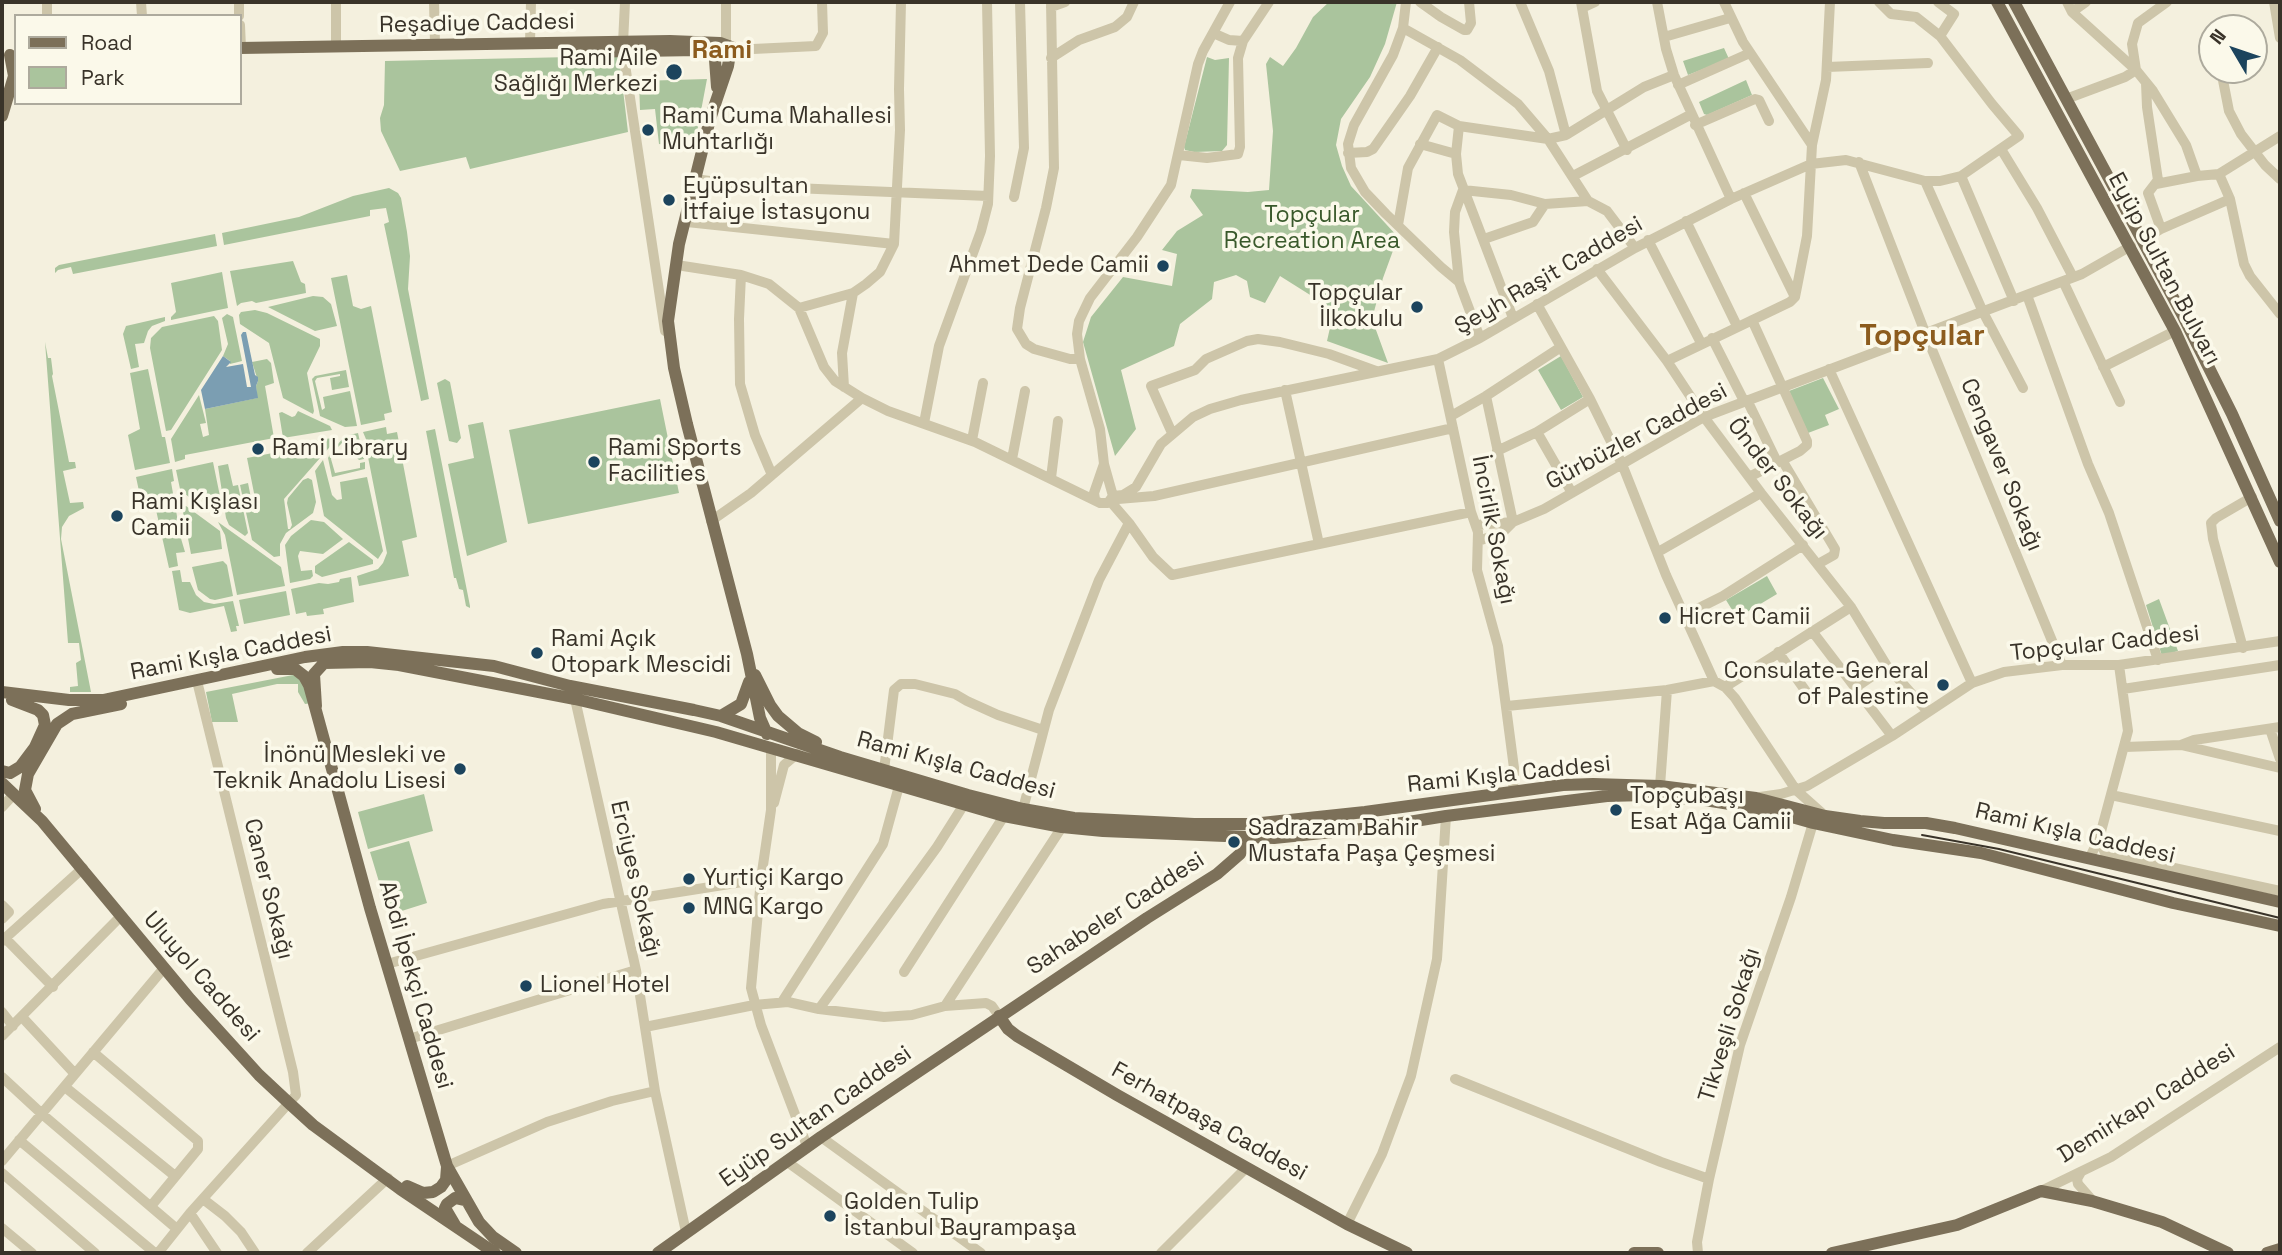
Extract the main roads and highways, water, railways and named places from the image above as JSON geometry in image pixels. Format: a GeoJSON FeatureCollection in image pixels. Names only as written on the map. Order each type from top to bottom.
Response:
{"type":"FeatureCollection","features":[{"type":"Feature","properties":{"kind":"main road","name":"Eyüp Sultan Bulvarı"},"geometry":{"type":"LineString","coordinates":[[1997,2],[2086,167],[2136,243],[2232,414],[2280,521]]}},
{"type":"Feature","properties":{"kind":"main road","name":"Eyüp Sultan Bulvarı"},"geometry":{"type":"LineString","coordinates":[[2014,2],[2066,99],[2136,243],[2280,562]]}},
{"type":"Feature","properties":{"kind":"main road","name":"Reşadiye Caddesi"},"geometry":{"type":"LineString","coordinates":[[242,48],[435,45],[623,47],[670,41],[722,47],[717,94],[687,222],[682,233],[673,324],[673,358],[711,521],[751,671]]}},
{"type":"Feature","properties":{"kind":"main road","name":"Reşadiye Caddesi"},"geometry":{"type":"LineString","coordinates":[[242,56],[530,47]]}},
{"type":"Feature","properties":{"kind":"main road"},"geometry":{"type":"LineString","coordinates":[[2,116],[14,78]]}},
{"type":"Feature","properties":{"kind":"main road","name":"Rami Kışla Caddesi"},"geometry":{"type":"LineString","coordinates":[[2,694],[86,701],[153,691],[305,657],[367,652],[494,666],[570,686],[721,716],[884,770],[1023,809],[1074,818],[1236,825],[1588,784],[1660,786],[1756,797],[1825,816],[1884,823],[1926,823],[2280,902]]}},
{"type":"Feature","properties":{"kind":"main road","name":"Rami Kışla Caddesi"},"geometry":{"type":"LineString","coordinates":[[316,705],[314,674],[324,663],[387,663],[575,699],[771,747],[1004,816],[1062,827],[1145,834],[1301,836],[1607,796],[1646,795],[1696,799],[1750,806],[1893,840],[1981,853],[2173,903],[2280,926]]}},
{"type":"Feature","properties":{"kind":"main road"},"geometry":{"type":"LineString","coordinates":[[222,676],[238,677],[283,668],[295,669],[307,680],[316,705]]}},
{"type":"Feature","properties":{"kind":"main road"},"geometry":{"type":"LineString","coordinates":[[721,716],[741,704],[751,671]]}},
{"type":"Feature","properties":{"kind":"main road"},"geometry":{"type":"LineString","coordinates":[[751,671],[760,718],[771,747]]}},
{"type":"Feature","properties":{"kind":"main road"},"geometry":{"type":"LineString","coordinates":[[751,671],[756,675],[773,710],[784,722],[841,757]]}},
{"type":"Feature","properties":{"kind":"main road"},"geometry":{"type":"LineString","coordinates":[[570,686],[575,699]]}},
{"type":"Feature","properties":{"kind":"main road"},"geometry":{"type":"LineString","coordinates":[[42,821],[28,798],[26,783],[28,774],[57,723],[72,714],[120,705],[153,691]]}},
{"type":"Feature","properties":{"kind":"main road"},"geometry":{"type":"LineString","coordinates":[[2,694],[38,710],[43,715],[45,725],[35,747],[20,767],[10,773],[2,771]]}},
{"type":"Feature","properties":{"kind":"main road","name":"Abdi İpekçi Caddesi"},"geometry":{"type":"LineString","coordinates":[[316,705],[387,964],[447,1166],[464,1200],[486,1231],[516,1253]]}},
{"type":"Feature","properties":{"kind":"main road","name":"Uluyol Caddesi"},"geometry":{"type":"LineString","coordinates":[[2,783],[42,821],[164,968],[227,1040],[289,1104],[336,1142],[388,1178]]}},
{"type":"Feature","properties":{"kind":"main road"},"geometry":{"type":"LineString","coordinates":[[1504,809],[1512,800],[1513,792]]}},
{"type":"Feature","properties":{"kind":"main road"},"geometry":{"type":"LineString","coordinates":[[1389,808],[1387,814],[1392,825]]}},
{"type":"Feature","properties":{"kind":"main road"},"geometry":{"type":"LineString","coordinates":[[1236,825],[1248,837]]}},
{"type":"Feature","properties":{"kind":"main road","name":"Sahabeler Caddesi"},"geometry":{"type":"LineString","coordinates":[[999,1016],[1217,874],[1240,854],[1248,837]]}},
{"type":"Feature","properties":{"kind":"main road","name":"Eyüp Sultan Caddesi"},"geometry":{"type":"LineString","coordinates":[[658,1253],[807,1146],[999,1016]]}},
{"type":"Feature","properties":{"kind":"main road","name":"Ferhatpaşa Caddesi"},"geometry":{"type":"LineString","coordinates":[[999,1016],[1008,1029],[1034,1047],[1347,1224],[1408,1253]]}},
{"type":"Feature","properties":{"kind":"main road"},"geometry":{"type":"LineString","coordinates":[[388,1178],[419,1192],[428,1193],[443,1185],[447,1166]]}},
{"type":"Feature","properties":{"kind":"main road"},"geometry":{"type":"LineString","coordinates":[[388,1178],[495,1253]]}},
{"type":"Feature","properties":{"kind":"main road","name":"Demirkapı Caddesi"},"geometry":{"type":"LineString","coordinates":[[1838,1253],[1957,1224],[2042,1191],[2092,1200],[2183,1231],[2228,1253]]}},
{"type":"Feature","properties":{"kind":"main road"},"geometry":{"type":"LineString","coordinates":[[455,1225],[446,1208],[447,1203],[455,1198],[464,1200]]}},
{"type":"Feature","properties":{"kind":"main road"},"geometry":{"type":"LineString","coordinates":[[2267,1253],[2280,1249]]}},
{"type":"Feature","properties":{"kind":"main road"},"geometry":{"type":"LineString","coordinates":[[1634,1253],[1658,1253]]}},
{"type":"Feature","properties":{"kind":"water"},"geometry":{"type":"Polygon","coordinates":[[[246,332],[255,375],[258,377],[258,398],[205,409],[201,390],[223,356],[231,362],[226,367],[243,364],[247,387],[251,387],[241,335],[246,332]]]}},
{"type":"Feature","properties":{"kind":"tram line"},"geometry":{"type":"LineString","coordinates":[[1922,835],[1999,849],[2280,918]]}},
{"type":"Feature","properties":{"kind":"place","name":"Rami Aile Sağlığı Merkezi"},"geometry":{"type":"Point","coordinates":[674,72]}},
{"type":"Feature","properties":{"kind":"place","name":"Rami Cuma Mahallesi Muhtarlığı"},"geometry":{"type":"Point","coordinates":[648,130]}},
{"type":"Feature","properties":{"kind":"place","name":"Eyüpsultan İtfaiye İstasyonu"},"geometry":{"type":"Point","coordinates":[669,200]}},
{"type":"Feature","properties":{"kind":"place","name":"Ahmet Dede Camii"},"geometry":{"type":"Point","coordinates":[1163,266]}},
{"type":"Feature","properties":{"kind":"place","name":"Topçular İlkokulu"},"geometry":{"type":"Point","coordinates":[1417,307]}},
{"type":"Feature","properties":{"kind":"place","name":"Rami Library"},"geometry":{"type":"Point","coordinates":[258,449]}},
{"type":"Feature","properties":{"kind":"place","name":"Rami Sports Facilities"},"geometry":{"type":"Point","coordinates":[594,462]}},
{"type":"Feature","properties":{"kind":"place","name":"Rami Kışlası Camii"},"geometry":{"type":"Point","coordinates":[117,516]}},
{"type":"Feature","properties":{"kind":"place","name":"Hicret Camii"},"geometry":{"type":"Point","coordinates":[1665,618]}},
{"type":"Feature","properties":{"kind":"place","name":"Rami Açık Otopark Mescidi"},"geometry":{"type":"Point","coordinates":[537,653]}},
{"type":"Feature","properties":{"kind":"place","name":"Consulate-General of Palestine"},"geometry":{"type":"Point","coordinates":[1943,685]}},
{"type":"Feature","properties":{"kind":"place","name":"İnönü Mesleki ve Teknik Anadolu Lisesi"},"geometry":{"type":"Point","coordinates":[460,769]}},
{"type":"Feature","properties":{"kind":"place","name":"Topçubaşı Esat Ağa Camii"},"geometry":{"type":"Point","coordinates":[1616,810]}},
{"type":"Feature","properties":{"kind":"place","name":"Sadrazam Bahir Mustafa Paşa Çeşmesi"},"geometry":{"type":"Point","coordinates":[1234,842]}},
{"type":"Feature","properties":{"kind":"place","name":"Yurtiçi Kargo"},"geometry":{"type":"Point","coordinates":[689,879]}},
{"type":"Feature","properties":{"kind":"place","name":"MNG Kargo"},"geometry":{"type":"Point","coordinates":[689,908]}},
{"type":"Feature","properties":{"kind":"place","name":"Lionel Hotel"},"geometry":{"type":"Point","coordinates":[526,986]}},
{"type":"Feature","properties":{"kind":"place","name":"Golden Tulip İstanbul Bayrampaşa"},"geometry":{"type":"Point","coordinates":[830,1216]}},
{"type":"Feature","properties":{"kind":"district","name":"Rami"},"geometry":{"type":"Point","coordinates":[722,51]}},
{"type":"Feature","properties":{"kind":"district","name":"Topçular"},"geometry":{"type":"Point","coordinates":[1922,337]}},
{"type":"Feature","properties":{"kind":"park label","name":"Topçular Recreation Area"},"geometry":{"type":"Point","coordinates":[1312,229]}}]}
